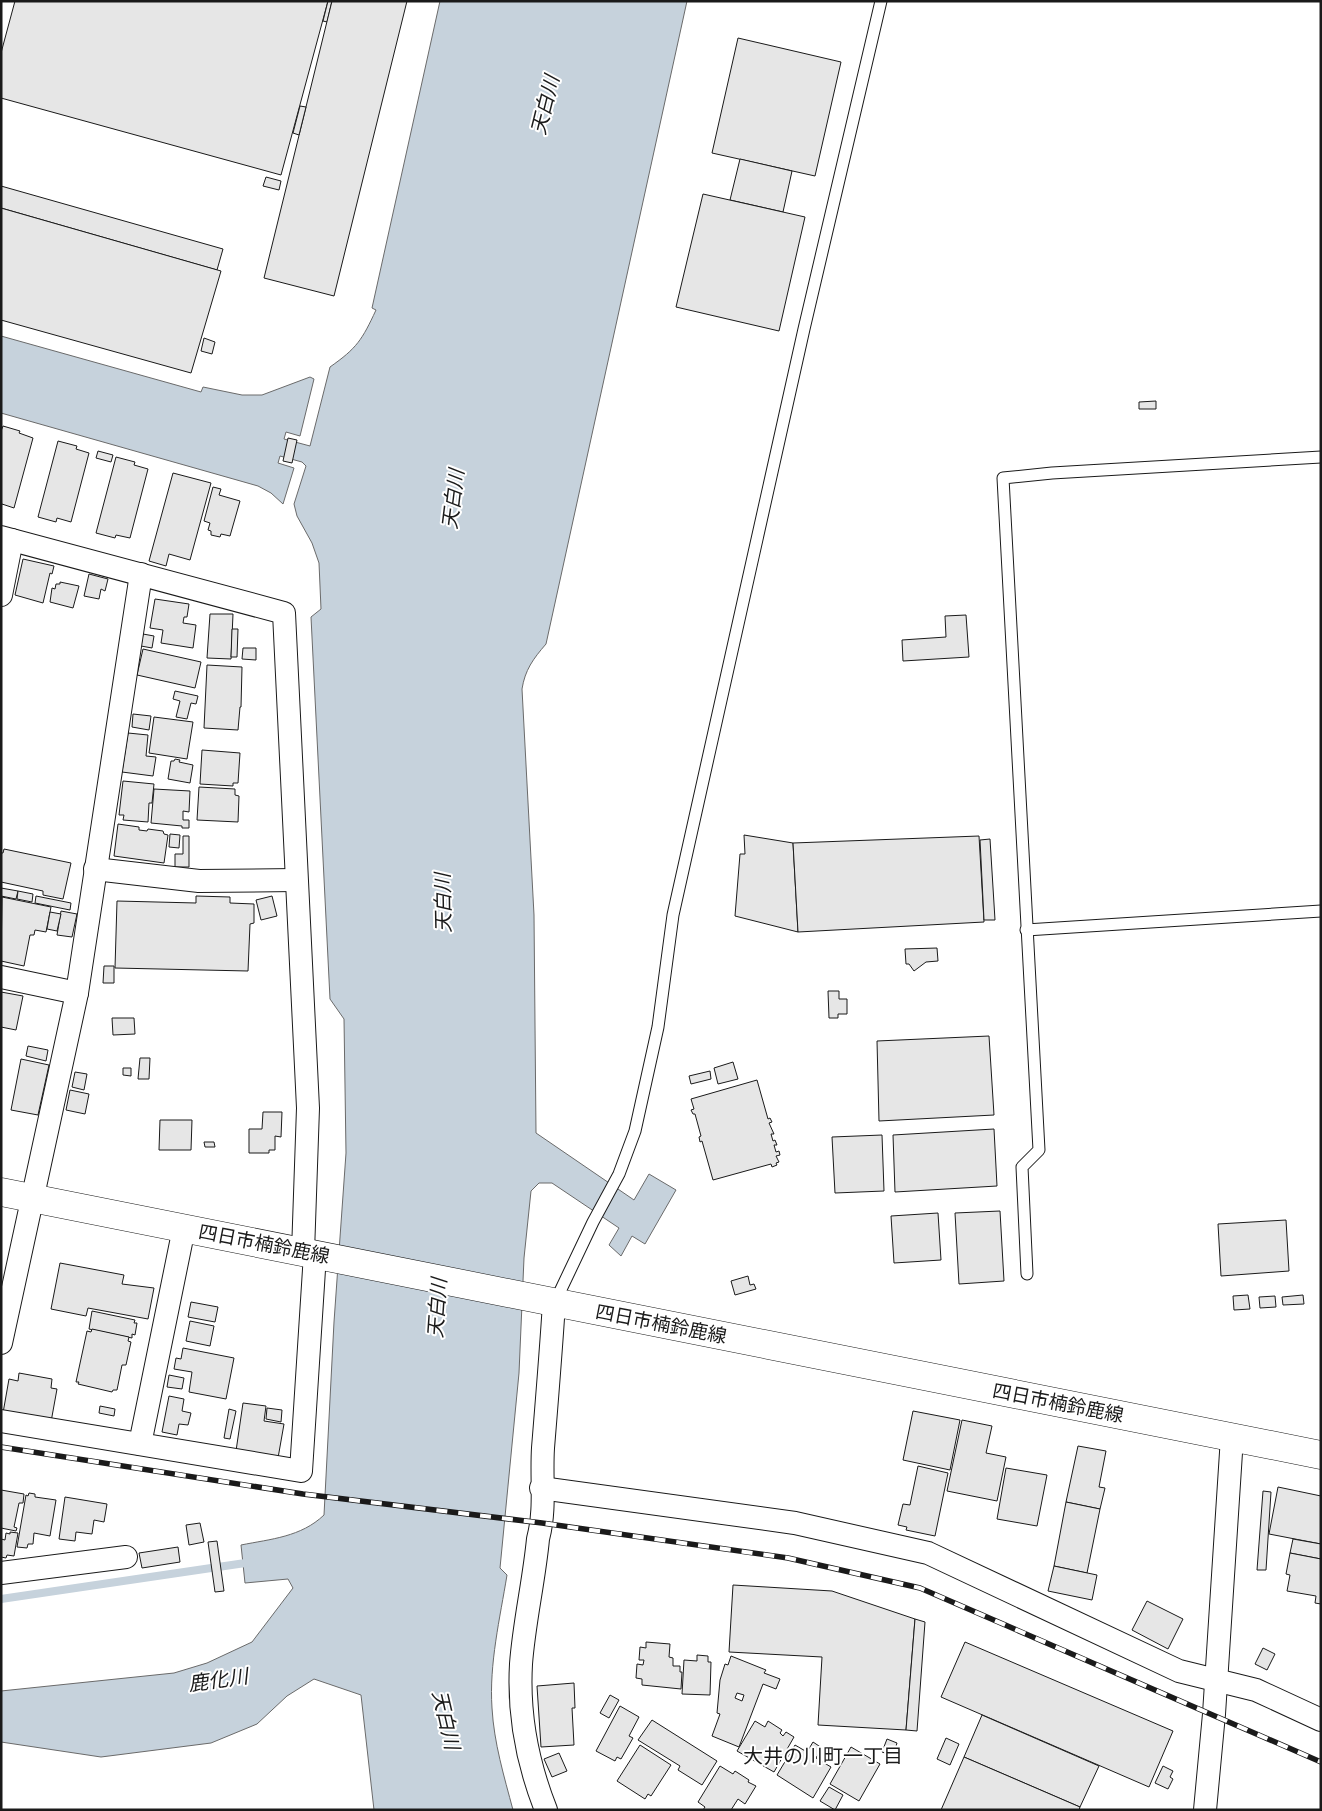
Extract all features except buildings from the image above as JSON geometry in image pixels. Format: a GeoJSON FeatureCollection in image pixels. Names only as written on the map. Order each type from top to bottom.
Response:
{"type":"FeatureCollection","features":[{"type":"Feature","properties":{"kind":"main road","name":"四日市楠鈴鹿線"},"geometry":{"type":"LineString","coordinates":[[1,1192],[1321,1455]]}},
{"type":"Feature","properties":{"kind":"street"},"geometry":{"type":"LineString","coordinates":[[1,595],[7,539],[284,613],[314,1254],[301,1471],[1,1421]]}},
{"type":"Feature","properties":{"kind":"street"},"geometry":{"type":"LineString","coordinates":[[1,1343],[77,993],[141,574]]}},
{"type":"Feature","properties":{"kind":"street"},"geometry":{"type":"LineString","coordinates":[[95,869],[199,881],[296,880]]}},
{"type":"Feature","properties":{"kind":"street"},"geometry":{"type":"LineString","coordinates":[[1,977],[77,993]]}},
{"type":"Feature","properties":{"kind":"street"},"geometry":{"type":"LineString","coordinates":[[140,1444],[184,1228]]}},
{"type":"Feature","properties":{"kind":"street"},"geometry":{"type":"LineString","coordinates":[[545,1301],[542,1523],[538,1539],[521,1663],[520,1705],[523,1734],[536,1785],[546,1810]]}},
{"type":"Feature","properties":{"kind":"street"},"geometry":{"type":"LineString","coordinates":[[1206,1810],[1232,1437]]}},
{"type":"Feature","properties":{"kind":"street"},"geometry":{"type":"LineString","coordinates":[[541,1488],[795,1523],[928,1553],[1179,1671],[1256,1690],[1321,1720]]}},
{"type":"Feature","properties":{"kind":"street"},"geometry":{"type":"LineString","coordinates":[[1,1574],[126,1557]]}},
{"type":"Feature","properties":{"kind":"lane"},"geometry":{"type":"LineString","coordinates":[[545,1301],[593,1222],[619,1174],[635,1131],[658,1027],[673,915],[800,348],[881,1]]}},
{"type":"Feature","properties":{"kind":"lane"},"geometry":{"type":"LineString","coordinates":[[1027,1274],[1022,1167],[1039,1150],[1003,478],[1052,473],[1321,457]]}},
{"type":"Feature","properties":{"kind":"lane"},"geometry":{"type":"LineString","coordinates":[[1026,930],[1321,911]]}},
{"type":"Feature","properties":{"kind":"water"},"geometry":{"type":"Polygon","coordinates":[[[440,1],[687,1],[546,644],[530,665],[522,689],[534,915],[536,1133],[634,1200],[649,1174],[676,1190],[645,1244],[632,1236],[621,1256],[609,1245],[619,1228],[552,1183],[539,1183],[531,1191],[524,1258],[519,1373],[500,1568],[507,1575],[496,1641],[491,1691],[497,1747],[513,1810],[374,1810],[361,1695],[314,1679],[287,1696],[257,1724],[211,1743],[101,1757],[1,1742],[1,1691],[174,1673],[207,1663],[252,1642],[293,1588],[288,1579],[245,1583],[241,1545],[296,1533],[324,1515],[334,1322],[346,1153],[344,1019],[330,999],[311,617],[321,609],[319,563],[312,543],[297,516],[294,504],[306,466],[302,462],[280,456],[278,463],[294,468],[283,504],[271,493],[258,486],[1,413],[1,336],[201,392],[203,387],[242,395],[262,395],[310,377],[314,379],[300,436],[286,432],[284,439],[310,446],[330,367],[358,343],[376,310],[372,308],[440,1]]]}},
{"type":"Feature","properties":{"kind":"waterway"},"geometry":{"type":"LineString","coordinates":[[1,1599],[252,1562]]}},
{"type":"Feature","properties":{"kind":"railway"},"geometry":{"type":"LineString","coordinates":[[1,1447],[303,1494],[542,1523],[788,1558],[920,1588],[1321,1762]]}},
{"type":"Feature","properties":{"kind":"district","name":"大井の川町一丁目"},"geometry":{"type":"Point","coordinates":[823,1756]}},
{"type":"Feature","properties":{"kind":"water label","name":"天白川"},"geometry":{"type":"Point","coordinates":[545,105]}},
{"type":"Feature","properties":{"kind":"water label","name":"天白川"},"geometry":{"type":"Point","coordinates":[453,499]}},
{"type":"Feature","properties":{"kind":"water label","name":"天白川"},"geometry":{"type":"Point","coordinates":[443,903]}},
{"type":"Feature","properties":{"kind":"water label","name":"天白川"},"geometry":{"type":"Point","coordinates":[437,1308]}},
{"type":"Feature","properties":{"kind":"water label","name":"鹿化川"},"geometry":{"type":"Point","coordinates":[218,1680]}},
{"type":"Feature","properties":{"kind":"water label","name":"天白川"},"geometry":{"type":"Point","coordinates":[446,1720]}}]}
